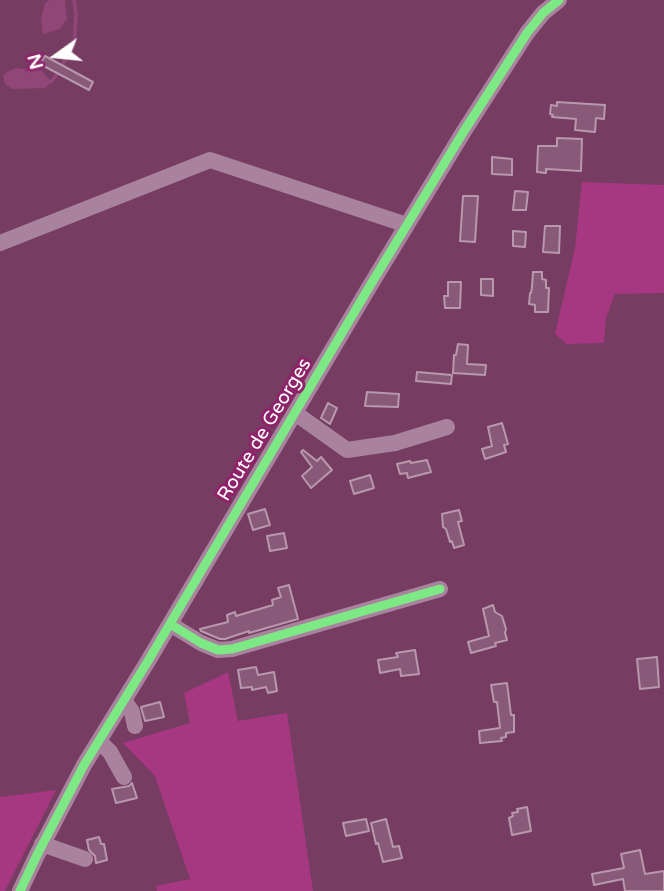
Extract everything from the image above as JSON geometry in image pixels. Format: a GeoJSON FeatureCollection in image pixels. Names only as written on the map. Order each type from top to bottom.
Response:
{"type":"FeatureCollection","features":[{"type":"Feature","properties":{"kind":"street","name":"Route de Georges"},"geometry":{"type":"LineString","coordinates":[[20,891],[42,844],[99,741],[407,225],[527,33],[543,13],[559,0]]}},
{"type":"Feature","properties":{"kind":"street"},"geometry":{"type":"LineString","coordinates":[[0,243],[210,160],[407,225]]}},
{"type":"Feature","properties":{"kind":"street"},"geometry":{"type":"LineString","coordinates":[[295,413],[347,450],[395,443],[447,427]]}},
{"type":"Feature","properties":{"kind":"street"},"geometry":{"type":"LineString","coordinates":[[170,624],[218,650],[232,649],[440,589]]}},
{"type":"Feature","properties":{"kind":"street"},"geometry":{"type":"LineString","coordinates":[[124,700],[132,712],[135,726]]}},
{"type":"Feature","properties":{"kind":"street"},"geometry":{"type":"LineString","coordinates":[[99,741],[110,752],[124,777]]}},
{"type":"Feature","properties":{"kind":"street"},"geometry":{"type":"LineString","coordinates":[[42,844],[85,859]]}},
{"type":"Feature","properties":{"kind":"shaded area"},"geometry":{"type":"Polygon","coordinates":[[[49,0],[65,0],[67,19],[60,29],[43,34],[41,19],[45,3],[49,0]]]}},
{"type":"Feature","properties":{"kind":"shaded area"},"geometry":{"type":"Polygon","coordinates":[[[16,68],[42,71],[51,82],[45,88],[12,89],[5,84],[3,76],[16,68]]]}},
{"type":"Feature","properties":{"kind":"shaded area"},"geometry":{"type":"Polygon","coordinates":[[[582,182],[664,185],[664,293],[615,294],[606,318],[604,343],[567,344],[555,334],[575,248],[582,182]]]}},
{"type":"Feature","properties":{"kind":"shaded area"},"geometry":{"type":"Polygon","coordinates":[[[228,672],[238,721],[287,713],[313,891],[157,891],[156,886],[190,879],[155,776],[123,743],[190,723],[184,693],[228,672]]]}},
{"type":"Feature","properties":{"kind":"shaded area"},"geometry":{"type":"Polygon","coordinates":[[[56,790],[5,891],[0,891],[0,797],[56,790]]]}},
{"type":"Feature","properties":{"kind":"building"},"geometry":{"type":"Polygon","coordinates":[[[45,56],[93,82],[89,90],[40,64],[45,56]]]}},
{"type":"Feature","properties":{"kind":"building"},"geometry":{"type":"Polygon","coordinates":[[[557,102],[605,105],[604,119],[596,118],[595,132],[575,130],[576,119],[552,117],[550,114],[551,105],[557,106],[557,102]]]}},
{"type":"Feature","properties":{"kind":"building"},"geometry":{"type":"Polygon","coordinates":[[[557,138],[582,139],[581,171],[546,169],[546,173],[537,172],[538,146],[557,146],[557,138]]]}},
{"type":"Feature","properties":{"kind":"building"},"geometry":{"type":"Polygon","coordinates":[[[492,157],[512,159],[512,175],[492,174],[492,157]]]}},
{"type":"Feature","properties":{"kind":"building"},"geometry":{"type":"Polygon","coordinates":[[[515,191],[528,192],[526,210],[513,210],[515,191]]]}},
{"type":"Feature","properties":{"kind":"building"},"geometry":{"type":"Polygon","coordinates":[[[463,196],[478,196],[475,242],[460,241],[463,196]]]}},
{"type":"Feature","properties":{"kind":"building"},"geometry":{"type":"Polygon","coordinates":[[[545,226],[560,226],[559,253],[543,252],[545,226]]]}},
{"type":"Feature","properties":{"kind":"building"},"geometry":{"type":"Polygon","coordinates":[[[513,231],[526,232],[525,247],[513,246],[513,231]]]}},
{"type":"Feature","properties":{"kind":"building"},"geometry":{"type":"Polygon","coordinates":[[[533,272],[542,272],[542,279],[546,280],[546,288],[549,288],[548,312],[535,312],[535,305],[529,304],[533,272]]]}},
{"type":"Feature","properties":{"kind":"building"},"geometry":{"type":"Polygon","coordinates":[[[481,279],[493,279],[493,296],[481,295],[481,279]]]}},
{"type":"Feature","properties":{"kind":"building"},"geometry":{"type":"Polygon","coordinates":[[[448,282],[461,282],[460,308],[445,308],[444,296],[448,296],[448,282]]]}},
{"type":"Feature","properties":{"kind":"building"},"geometry":{"type":"Polygon","coordinates":[[[458,344],[468,345],[467,364],[486,365],[485,375],[453,373],[458,344]]]}},
{"type":"Feature","properties":{"kind":"building"},"geometry":{"type":"Polygon","coordinates":[[[417,372],[452,375],[451,384],[416,381],[417,372]]]}},
{"type":"Feature","properties":{"kind":"building"},"geometry":{"type":"Polygon","coordinates":[[[367,392],[399,394],[398,407],[365,406],[367,392]]]}},
{"type":"Feature","properties":{"kind":"building"},"geometry":{"type":"Polygon","coordinates":[[[328,403],[337,408],[330,424],[321,418],[328,403]]]}},
{"type":"Feature","properties":{"kind":"building"},"geometry":{"type":"Polygon","coordinates":[[[502,423],[508,444],[504,445],[506,452],[485,459],[482,449],[492,446],[488,427],[502,423]]]}},
{"type":"Feature","properties":{"kind":"building"},"geometry":{"type":"Polygon","coordinates":[[[303,450],[317,461],[321,457],[332,470],[311,488],[302,476],[312,467],[301,452],[303,450]]]}},
{"type":"Feature","properties":{"kind":"building"},"geometry":{"type":"Polygon","coordinates":[[[427,460],[431,472],[408,478],[407,473],[400,474],[397,464],[427,460]]]}},
{"type":"Feature","properties":{"kind":"building"},"geometry":{"type":"Polygon","coordinates":[[[370,475],[374,488],[354,494],[350,481],[370,475]]]}},
{"type":"Feature","properties":{"kind":"building"},"geometry":{"type":"Polygon","coordinates":[[[265,509],[270,525],[253,530],[248,514],[265,509]]]}},
{"type":"Feature","properties":{"kind":"building"},"geometry":{"type":"Polygon","coordinates":[[[459,510],[462,521],[458,522],[464,545],[454,548],[443,527],[442,514],[459,510]]]}},
{"type":"Feature","properties":{"kind":"building"},"geometry":{"type":"Polygon","coordinates":[[[284,533],[287,548],[270,551],[267,536],[284,533]]]}},
{"type":"Feature","properties":{"kind":"building"},"geometry":{"type":"Polygon","coordinates":[[[289,585],[298,619],[225,639],[201,631],[200,629],[228,622],[227,615],[235,612],[236,616],[273,605],[272,600],[281,597],[278,588],[289,585]]]}},
{"type":"Feature","properties":{"kind":"building"},"geometry":{"type":"Polygon","coordinates":[[[493,605],[495,612],[502,616],[507,640],[471,653],[468,642],[489,636],[483,609],[493,605]]]}},
{"type":"Feature","properties":{"kind":"building"},"geometry":{"type":"Polygon","coordinates":[[[415,650],[419,674],[401,676],[400,669],[380,673],[378,660],[398,657],[396,653],[415,650]]]}},
{"type":"Feature","properties":{"kind":"building"},"geometry":{"type":"Polygon","coordinates":[[[657,657],[659,687],[640,689],[637,659],[657,657]]]}},
{"type":"Feature","properties":{"kind":"building"},"geometry":{"type":"Polygon","coordinates":[[[256,667],[258,675],[274,672],[277,691],[268,693],[266,687],[252,690],[252,687],[241,688],[238,670],[256,667]]]}},
{"type":"Feature","properties":{"kind":"building"},"geometry":{"type":"Polygon","coordinates":[[[507,683],[511,715],[514,715],[514,732],[506,733],[506,737],[501,738],[502,741],[480,743],[479,731],[500,728],[497,702],[494,702],[491,685],[507,683]]]}},
{"type":"Feature","properties":{"kind":"building"},"geometry":{"type":"Polygon","coordinates":[[[160,702],[164,717],[145,721],[141,707],[160,702]]]}},
{"type":"Feature","properties":{"kind":"building"},"geometry":{"type":"Polygon","coordinates":[[[132,783],[137,798],[116,803],[112,789],[132,783]]]}},
{"type":"Feature","properties":{"kind":"building"},"geometry":{"type":"Polygon","coordinates":[[[527,807],[531,831],[512,835],[509,818],[513,816],[512,813],[518,812],[517,809],[527,807]]]}},
{"type":"Feature","properties":{"kind":"building"},"geometry":{"type":"Polygon","coordinates":[[[366,819],[369,831],[346,836],[343,823],[366,819]]]}},
{"type":"Feature","properties":{"kind":"building"},"geometry":{"type":"Polygon","coordinates":[[[386,819],[393,847],[399,846],[402,858],[383,862],[371,823],[386,819]]]}},
{"type":"Feature","properties":{"kind":"building"},"geometry":{"type":"Polygon","coordinates":[[[99,837],[101,844],[104,844],[107,860],[96,863],[87,840],[99,837]]]}},
{"type":"Feature","properties":{"kind":"building"},"geometry":{"type":"Polygon","coordinates":[[[640,850],[645,874],[664,871],[664,891],[625,891],[623,879],[594,885],[592,874],[624,868],[621,854],[640,850]]]}},
{"type":"Feature","properties":{"kind":"waterway"},"geometry":{"type":"LineString","coordinates":[[62,65],[74,46],[74,0]]}},
{"type":"Feature","properties":{"kind":"waterway"},"geometry":{"type":"LineString","coordinates":[[47,82],[51,82],[58,73]]}},
{"type":"Feature","properties":{"kind":"cycle path"},"geometry":{"type":"LineString","coordinates":[[20,891],[84,765],[368,289],[527,33],[543,13],[559,0]]}},
{"type":"Feature","properties":{"kind":"cycle path"},"geometry":{"type":"LineString","coordinates":[[170,624],[218,650],[232,649],[440,589]]}}]}
